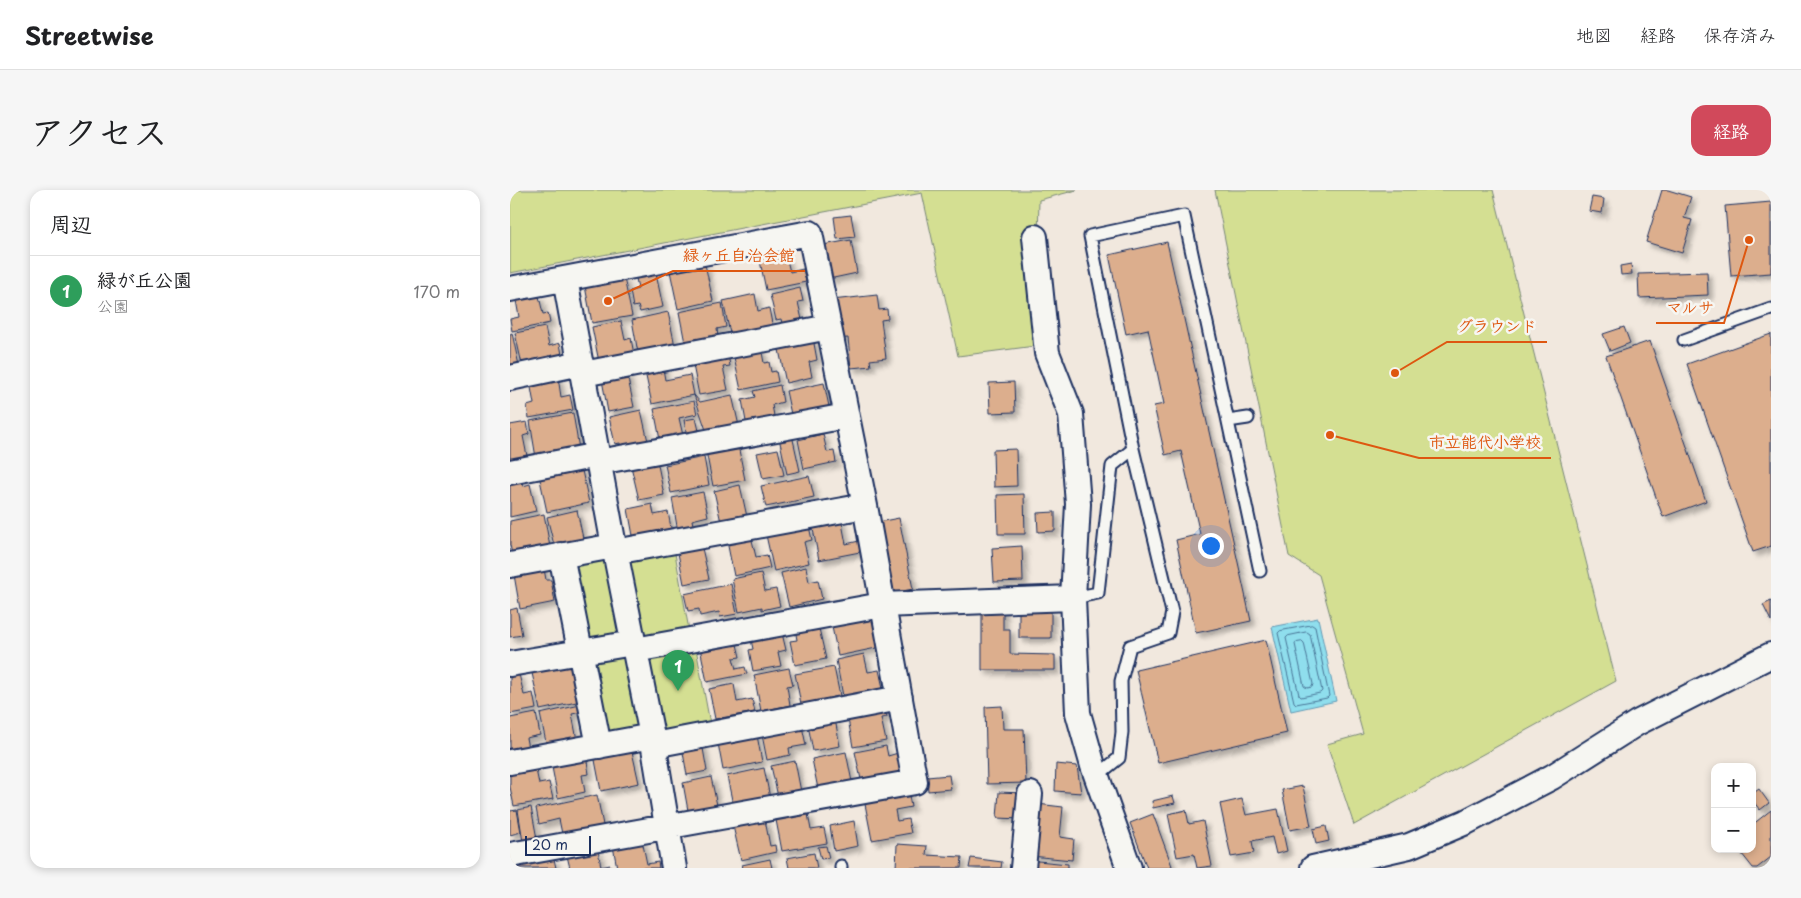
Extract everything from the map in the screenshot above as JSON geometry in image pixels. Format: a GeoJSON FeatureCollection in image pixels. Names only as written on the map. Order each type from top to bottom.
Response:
{"type":"FeatureCollection","features":[{"type":"Feature","properties":{"kind":"street"},"geometry":{"type":"LineString","coordinates":[[510,289],[810,233],[865,506],[915,782],[510,855]]}},
{"type":"Feature","properties":{"kind":"street"},"geometry":{"type":"LineString","coordinates":[[1035,237],[1047,353],[1071,414],[1078,504],[1073,598],[1078,713],[1129,868]]}},
{"type":"Feature","properties":{"kind":"street"},"geometry":{"type":"LineString","coordinates":[[565,279],[615,549],[653,740],[674,868]]}},
{"type":"Feature","properties":{"kind":"street"},"geometry":{"type":"LineString","coordinates":[[510,378],[829,327]]}},
{"type":"Feature","properties":{"kind":"street"},"geometry":{"type":"LineString","coordinates":[[510,472],[599,459],[846,416]]}},
{"type":"Feature","properties":{"kind":"street"},"geometry":{"type":"LineString","coordinates":[[510,565],[561,555],[615,549],[865,506]]}},
{"type":"Feature","properties":{"kind":"street"},"geometry":{"type":"LineString","coordinates":[[561,555],[599,746]]}},
{"type":"Feature","properties":{"kind":"street"},"geometry":{"type":"LineString","coordinates":[[510,664],[580,652],[634,646],[882,605],[1073,598]]}},
{"type":"Feature","properties":{"kind":"street"},"geometry":{"type":"LineString","coordinates":[[1313,868],[1409,846],[1466,822],[1552,777],[1637,723],[1771,655]]}},
{"type":"Feature","properties":{"kind":"street"},"geometry":{"type":"LineString","coordinates":[[510,762],[900,698]]}},
{"type":"Feature","properties":{"kind":"street"},"geometry":{"type":"LineString","coordinates":[[1023,868],[1030,794]]}},
{"type":"Feature","properties":{"kind":"lane"},"geometry":{"type":"LineString","coordinates":[[1098,775],[1119,758],[1122,732],[1121,681],[1130,646],[1168,633],[1172,612],[1133,449],[1090,236],[1184,216],[1260,571]]}},
{"type":"Feature","properties":{"kind":"lane"},"geometry":{"type":"LineString","coordinates":[[1684,340],[1771,309]]}},
{"type":"Feature","properties":{"kind":"lane"},"geometry":{"type":"LineString","coordinates":[[1228,421],[1248,418]]}},
{"type":"Feature","properties":{"kind":"lane"},"geometry":{"type":"LineString","coordinates":[[1073,598],[1098,593],[1112,466],[1133,449]]}},
{"type":"Feature","properties":{"kind":"green space"},"geometry":{"type":"Polygon","coordinates":[[[510,190],[1077,190],[1039,200],[1035,346],[958,356],[922,193],[510,273],[510,190]]]}},
{"type":"Feature","properties":{"kind":"green space"},"geometry":{"type":"Polygon","coordinates":[[[1215,190],[1493,190],[1616,681],[1354,825],[1327,744],[1363,734],[1319,575],[1289,556],[1215,190]]]}},
{"type":"Feature","properties":{"kind":"green space"},"geometry":{"type":"Polygon","coordinates":[[[674,548],[689,630],[643,639],[627,557],[674,548]]]}},
{"type":"Feature","properties":{"kind":"green space"},"geometry":{"type":"Polygon","coordinates":[[[611,556],[626,635],[586,642],[572,563],[611,556]]]}},
{"type":"Feature","properties":{"kind":"green space"},"geometry":{"type":"Polygon","coordinates":[[[695,643],[711,729],[662,738],[646,652],[695,643]]]}},
{"type":"Feature","properties":{"kind":"green space"},"geometry":{"type":"Polygon","coordinates":[[[627,649],[644,733],[605,741],[588,657],[627,649]]]}},
{"type":"Feature","properties":{"kind":"water"},"geometry":{"type":"Polygon","coordinates":[[[1318,618],[1336,701],[1291,711],[1272,627],[1318,618]]]}},
{"type":"Feature","properties":{"kind":"building"},"geometry":{"type":"Polygon","coordinates":[[[1662,190],[1691,197],[1684,218],[1692,220],[1682,253],[1646,242],[1662,190]]]}},
{"type":"Feature","properties":{"kind":"building"},"geometry":{"type":"Polygon","coordinates":[[[1592,197],[1604,199],[1602,213],[1589,211],[1592,197]]]}},
{"type":"Feature","properties":{"kind":"building"},"geometry":{"type":"Polygon","coordinates":[[[1771,202],[1771,273],[1731,276],[1725,206],[1771,202]]]}},
{"type":"Feature","properties":{"kind":"building"},"geometry":{"type":"Polygon","coordinates":[[[851,215],[855,237],[837,239],[834,217],[851,215]]]}},
{"type":"Feature","properties":{"kind":"building"},"geometry":{"type":"Polygon","coordinates":[[[851,240],[857,273],[829,279],[823,245],[851,240]]]}},
{"type":"Feature","properties":{"kind":"building"},"geometry":{"type":"Polygon","coordinates":[[[1167,242],[1251,621],[1196,633],[1176,540],[1200,534],[1181,451],[1165,455],[1154,406],[1164,404],[1148,329],[1126,334],[1109,255],[1167,242]]]}},
{"type":"Feature","properties":{"kind":"building"},"geometry":{"type":"Polygon","coordinates":[[[774,252],[776,258],[786,256],[790,272],[803,269],[806,282],[766,290],[759,256],[774,252]]]}},
{"type":"Feature","properties":{"kind":"building"},"geometry":{"type":"Polygon","coordinates":[[[705,264],[713,301],[678,309],[670,271],[705,264]]]}},
{"type":"Feature","properties":{"kind":"building"},"geometry":{"type":"Polygon","coordinates":[[[1631,264],[1632,274],[1621,275],[1620,266],[1631,264]]]}},
{"type":"Feature","properties":{"kind":"building"},"geometry":{"type":"Polygon","coordinates":[[[1707,272],[1708,295],[1639,298],[1638,274],[1707,272]]]}},
{"type":"Feature","properties":{"kind":"building"},"geometry":{"type":"Polygon","coordinates":[[[656,274],[663,307],[640,312],[638,306],[633,307],[630,291],[638,289],[636,278],[656,274]]]}},
{"type":"Feature","properties":{"kind":"building"},"geometry":{"type":"Polygon","coordinates":[[[624,278],[632,316],[592,323],[585,286],[624,278]]]}},
{"type":"Feature","properties":{"kind":"building"},"geometry":{"type":"Polygon","coordinates":[[[800,288],[803,301],[798,302],[803,324],[783,328],[781,319],[776,320],[770,295],[800,288]]]}},
{"type":"Feature","properties":{"kind":"building"},"geometry":{"type":"Polygon","coordinates":[[[755,294],[758,311],[769,308],[773,329],[731,338],[723,301],[755,294]]]}},
{"type":"Feature","properties":{"kind":"building"},"geometry":{"type":"Polygon","coordinates":[[[877,295],[879,310],[887,309],[888,319],[881,320],[886,358],[870,360],[871,366],[851,368],[848,338],[836,339],[832,300],[877,295]]]}},
{"type":"Feature","properties":{"kind":"building"},"geometry":{"type":"Polygon","coordinates":[[[539,296],[543,314],[548,313],[550,323],[512,331],[510,319],[519,317],[516,300],[539,296]]]}},
{"type":"Feature","properties":{"kind":"building"},"geometry":{"type":"Polygon","coordinates":[[[722,303],[726,327],[717,329],[718,337],[685,343],[679,312],[722,303]]]}},
{"type":"Feature","properties":{"kind":"building"},"geometry":{"type":"Polygon","coordinates":[[[668,312],[675,346],[638,353],[632,320],[668,312]]]}},
{"type":"Feature","properties":{"kind":"building"},"geometry":{"type":"Polygon","coordinates":[[[621,321],[625,340],[631,338],[634,355],[599,362],[592,327],[621,321]]]}},
{"type":"Feature","properties":{"kind":"building"},"geometry":{"type":"Polygon","coordinates":[[[545,327],[549,346],[560,343],[563,361],[523,369],[515,333],[545,327]]]}},
{"type":"Feature","properties":{"kind":"building"},"geometry":{"type":"Polygon","coordinates":[[[1624,327],[1630,343],[1610,351],[1603,334],[1624,327]]]}},
{"type":"Feature","properties":{"kind":"building"},"geometry":{"type":"Polygon","coordinates":[[[512,333],[520,370],[510,372],[510,334],[512,333]]]}},
{"type":"Feature","properties":{"kind":"building"},"geometry":{"type":"Polygon","coordinates":[[[1771,334],[1771,546],[1753,552],[1687,364],[1771,334]]]}},
{"type":"Feature","properties":{"kind":"building"},"geometry":{"type":"Polygon","coordinates":[[[813,338],[817,360],[809,362],[812,377],[786,383],[778,345],[813,338]]]}},
{"type":"Feature","properties":{"kind":"building"},"geometry":{"type":"Polygon","coordinates":[[[1650,341],[1706,501],[1663,517],[1606,356],[1650,341]]]}},
{"type":"Feature","properties":{"kind":"building"},"geometry":{"type":"Polygon","coordinates":[[[761,347],[764,363],[769,362],[771,372],[776,371],[778,382],[741,390],[733,353],[761,347]]]}},
{"type":"Feature","properties":{"kind":"building"},"geometry":{"type":"Polygon","coordinates":[[[728,354],[730,366],[723,367],[728,390],[699,395],[692,360],[728,354]]]}},
{"type":"Feature","properties":{"kind":"building"},"geometry":{"type":"Polygon","coordinates":[[[662,363],[665,380],[690,375],[694,395],[652,404],[644,367],[662,363]]]}},
{"type":"Feature","properties":{"kind":"building"},"geometry":{"type":"Polygon","coordinates":[[[627,374],[634,407],[608,412],[602,380],[627,374]]]}},
{"type":"Feature","properties":{"kind":"building"},"geometry":{"type":"Polygon","coordinates":[[[558,377],[561,397],[570,395],[573,410],[529,418],[527,406],[534,404],[530,382],[558,377]]]}},
{"type":"Feature","properties":{"kind":"building"},"geometry":{"type":"Polygon","coordinates":[[[1014,382],[1015,412],[990,413],[989,383],[1014,382]]]}},
{"type":"Feature","properties":{"kind":"building"},"geometry":{"type":"Polygon","coordinates":[[[824,383],[830,411],[792,419],[786,391],[824,383]]]}},
{"type":"Feature","properties":{"kind":"building"},"geometry":{"type":"Polygon","coordinates":[[[780,385],[783,402],[772,405],[775,421],[747,427],[742,400],[755,397],[753,391],[780,385]]]}},
{"type":"Feature","properties":{"kind":"building"},"geometry":{"type":"Polygon","coordinates":[[[694,395],[700,402],[732,395],[739,426],[707,433],[694,395]]]}},
{"type":"Feature","properties":{"kind":"building"},"geometry":{"type":"Polygon","coordinates":[[[694,401],[697,414],[679,418],[684,440],[661,445],[654,409],[694,401]]]}},
{"type":"Feature","properties":{"kind":"building"},"geometry":{"type":"Polygon","coordinates":[[[641,410],[649,446],[622,452],[620,443],[615,444],[609,417],[641,410]]]}},
{"type":"Feature","properties":{"kind":"building"},"geometry":{"type":"Polygon","coordinates":[[[573,413],[579,449],[536,458],[530,421],[573,413]]]}},
{"type":"Feature","properties":{"kind":"building"},"geometry":{"type":"Polygon","coordinates":[[[696,418],[700,435],[687,437],[684,420],[696,418]]]}},
{"type":"Feature","properties":{"kind":"building"},"geometry":{"type":"Polygon","coordinates":[[[527,422],[529,434],[523,436],[528,461],[510,465],[510,425],[527,422]]]}},
{"type":"Feature","properties":{"kind":"building"},"geometry":{"type":"Polygon","coordinates":[[[823,434],[827,452],[834,451],[836,462],[804,469],[798,440],[823,434]]]}},
{"type":"Feature","properties":{"kind":"building"},"geometry":{"type":"Polygon","coordinates":[[[792,435],[800,471],[787,474],[779,438],[792,435]]]}},
{"type":"Feature","properties":{"kind":"building"},"geometry":{"type":"Polygon","coordinates":[[[738,445],[745,480],[713,486],[706,451],[738,445]]]}},
{"type":"Feature","properties":{"kind":"building"},"geometry":{"type":"Polygon","coordinates":[[[778,449],[784,475],[763,479],[757,453],[778,449]]]}},
{"type":"Feature","properties":{"kind":"building"},"geometry":{"type":"Polygon","coordinates":[[[1016,449],[1017,486],[994,487],[993,450],[1016,449]]]}},
{"type":"Feature","properties":{"kind":"building"},"geometry":{"type":"Polygon","coordinates":[[[704,457],[709,485],[671,493],[665,465],[704,457]]]}},
{"type":"Feature","properties":{"kind":"building"},"geometry":{"type":"Polygon","coordinates":[[[657,460],[664,495],[639,500],[631,466],[657,460]]]}},
{"type":"Feature","properties":{"kind":"building"},"geometry":{"type":"Polygon","coordinates":[[[581,466],[589,503],[547,512],[539,475],[581,466]]]}},
{"type":"Feature","properties":{"kind":"building"},"geometry":{"type":"Polygon","coordinates":[[[809,476],[814,497],[766,507],[761,486],[809,476]]]}},
{"type":"Feature","properties":{"kind":"building"},"geometry":{"type":"Polygon","coordinates":[[[522,479],[523,486],[530,484],[536,511],[510,517],[510,481],[522,479]]]}},
{"type":"Feature","properties":{"kind":"building"},"geometry":{"type":"Polygon","coordinates":[[[740,485],[747,517],[721,522],[714,491],[740,485]]]}},
{"type":"Feature","properties":{"kind":"building"},"geometry":{"type":"Polygon","coordinates":[[[703,492],[708,516],[692,520],[694,529],[678,532],[672,498],[703,492]]]}},
{"type":"Feature","properties":{"kind":"building"},"geometry":{"type":"Polygon","coordinates":[[[1024,494],[1025,534],[998,534],[997,495],[1024,494]]]}},
{"type":"Feature","properties":{"kind":"building"},"geometry":{"type":"Polygon","coordinates":[[[652,504],[654,515],[668,512],[672,533],[634,541],[628,509],[652,504]]]}},
{"type":"Feature","properties":{"kind":"building"},"geometry":{"type":"Polygon","coordinates":[[[577,510],[584,543],[555,549],[547,517],[577,510]]]}},
{"type":"Feature","properties":{"kind":"building"},"geometry":{"type":"Polygon","coordinates":[[[1055,512],[1055,531],[1038,532],[1037,513],[1055,512]]]}},
{"type":"Feature","properties":{"kind":"building"},"geometry":{"type":"Polygon","coordinates":[[[544,514],[550,547],[512,554],[510,521],[544,514]]]}},
{"type":"Feature","properties":{"kind":"building"},"geometry":{"type":"Polygon","coordinates":[[[841,518],[846,544],[859,541],[860,552],[819,560],[812,524],[841,518]]]}},
{"type":"Feature","properties":{"kind":"building"},"geometry":{"type":"Polygon","coordinates":[[[899,518],[913,589],[887,594],[873,523],[899,518]]]}},
{"type":"Feature","properties":{"kind":"building"},"geometry":{"type":"Polygon","coordinates":[[[809,526],[812,540],[804,542],[809,563],[774,571],[766,535],[809,526]]]}},
{"type":"Feature","properties":{"kind":"building"},"geometry":{"type":"Polygon","coordinates":[[[751,536],[756,557],[767,555],[770,568],[734,576],[727,541],[751,536]]]}},
{"type":"Feature","properties":{"kind":"building"},"geometry":{"type":"Polygon","coordinates":[[[1022,546],[1023,581],[994,582],[992,548],[1022,546]]]}},
{"type":"Feature","properties":{"kind":"building"},"geometry":{"type":"Polygon","coordinates":[[[702,548],[709,579],[684,584],[678,553],[702,548]]]}},
{"type":"Feature","properties":{"kind":"building"},"geometry":{"type":"Polygon","coordinates":[[[543,563],[546,580],[551,580],[555,602],[520,609],[513,569],[543,563]]]}},
{"type":"Feature","properties":{"kind":"building"},"geometry":{"type":"Polygon","coordinates":[[[806,567],[809,582],[818,580],[822,599],[789,607],[781,573],[806,567]]]}},
{"type":"Feature","properties":{"kind":"building"},"geometry":{"type":"Polygon","coordinates":[[[761,573],[765,591],[776,589],[780,606],[762,610],[762,607],[739,612],[732,579],[761,573]]]}},
{"type":"Feature","properties":{"kind":"building"},"geometry":{"type":"Polygon","coordinates":[[[731,584],[737,614],[720,617],[719,612],[700,616],[699,609],[688,611],[684,594],[731,584]]]}},
{"type":"Feature","properties":{"kind":"building"},"geometry":{"type":"Polygon","coordinates":[[[1771,601],[1771,621],[1763,605],[1771,601]]]}},
{"type":"Feature","properties":{"kind":"building"},"geometry":{"type":"Polygon","coordinates":[[[982,607],[1003,607],[1003,629],[1010,629],[1010,654],[1055,655],[1055,670],[982,670],[982,607]]]}},
{"type":"Feature","properties":{"kind":"building"},"geometry":{"type":"Polygon","coordinates":[[[517,608],[522,635],[510,637],[510,610],[517,608]]]}},
{"type":"Feature","properties":{"kind":"building"},"geometry":{"type":"Polygon","coordinates":[[[1019,609],[1051,610],[1051,638],[1019,638],[1019,609]]]}},
{"type":"Feature","properties":{"kind":"building"},"geometry":{"type":"Polygon","coordinates":[[[874,613],[881,647],[838,656],[831,622],[874,613]]]}},
{"type":"Feature","properties":{"kind":"building"},"geometry":{"type":"Polygon","coordinates":[[[818,624],[826,659],[795,665],[790,641],[797,640],[795,629],[818,624]]]}},
{"type":"Feature","properties":{"kind":"building"},"geometry":{"type":"Polygon","coordinates":[[[781,629],[786,650],[778,652],[781,666],[753,671],[749,650],[753,649],[750,635],[781,629]]]}},
{"type":"Feature","properties":{"kind":"building"},"geometry":{"type":"Polygon","coordinates":[[[736,640],[740,657],[733,658],[736,669],[745,667],[747,674],[707,682],[700,648],[736,640]]]}},
{"type":"Feature","properties":{"kind":"building"},"geometry":{"type":"Polygon","coordinates":[[[1266,640],[1287,733],[1158,763],[1136,670],[1266,640]]]}},
{"type":"Feature","properties":{"kind":"building"},"geometry":{"type":"Polygon","coordinates":[[[864,654],[868,672],[879,670],[883,688],[843,696],[836,660],[864,654]]]}},
{"type":"Feature","properties":{"kind":"building"},"geometry":{"type":"Polygon","coordinates":[[[573,664],[581,701],[540,710],[532,673],[573,664]]]}},
{"type":"Feature","properties":{"kind":"building"},"geometry":{"type":"Polygon","coordinates":[[[834,667],[840,696],[801,704],[795,674],[834,667]]]}},
{"type":"Feature","properties":{"kind":"building"},"geometry":{"type":"Polygon","coordinates":[[[789,668],[793,685],[787,686],[790,705],[761,711],[754,675],[789,668]]]}},
{"type":"Feature","properties":{"kind":"building"},"geometry":{"type":"Polygon","coordinates":[[[519,674],[524,695],[533,693],[536,709],[510,714],[510,676],[519,674]]]}},
{"type":"Feature","properties":{"kind":"building"},"geometry":{"type":"Polygon","coordinates":[[[734,684],[737,702],[752,699],[755,712],[715,719],[709,689],[734,684]]]}},
{"type":"Feature","properties":{"kind":"building"},"geometry":{"type":"Polygon","coordinates":[[[580,705],[582,712],[572,714],[577,740],[547,747],[540,714],[580,705]]]}},
{"type":"Feature","properties":{"kind":"building"},"geometry":{"type":"Polygon","coordinates":[[[885,706],[887,717],[881,718],[886,741],[853,747],[847,713],[885,706]]]}},
{"type":"Feature","properties":{"kind":"building"},"geometry":{"type":"Polygon","coordinates":[[[1002,706],[1003,729],[1024,729],[1026,783],[987,784],[985,707],[1002,706]]]}},
{"type":"Feature","properties":{"kind":"building"},"geometry":{"type":"Polygon","coordinates":[[[536,713],[540,735],[526,738],[528,748],[510,752],[510,718],[536,713]]]}},
{"type":"Feature","properties":{"kind":"building"},"geometry":{"type":"Polygon","coordinates":[[[835,719],[840,746],[813,751],[808,725],[835,719]]]}},
{"type":"Feature","properties":{"kind":"building"},"geometry":{"type":"Polygon","coordinates":[[[801,722],[806,745],[789,748],[790,755],[767,760],[761,730],[801,722]]]}},
{"type":"Feature","properties":{"kind":"building"},"geometry":{"type":"Polygon","coordinates":[[[756,730],[762,762],[723,770],[717,738],[756,730]]]}},
{"type":"Feature","properties":{"kind":"building"},"geometry":{"type":"Polygon","coordinates":[[[702,743],[707,771],[687,775],[682,747],[702,743]]]}},
{"type":"Feature","properties":{"kind":"building"},"geometry":{"type":"Polygon","coordinates":[[[886,746],[888,756],[898,753],[903,775],[862,784],[855,752],[886,746]]]}},
{"type":"Feature","properties":{"kind":"building"},"geometry":{"type":"Polygon","coordinates":[[[631,747],[639,783],[601,791],[594,755],[631,747]]]}},
{"type":"Feature","properties":{"kind":"building"},"geometry":{"type":"Polygon","coordinates":[[[846,752],[853,787],[819,794],[812,759],[846,752]]]}},
{"type":"Feature","properties":{"kind":"building"},"geometry":{"type":"Polygon","coordinates":[[[586,755],[589,774],[582,775],[585,792],[558,798],[551,762],[586,755]]]}},
{"type":"Feature","properties":{"kind":"building"},"geometry":{"type":"Polygon","coordinates":[[[795,761],[802,797],[779,801],[771,766],[795,761]]]}},
{"type":"Feature","properties":{"kind":"building"},"geometry":{"type":"Polygon","coordinates":[[[1056,764],[1077,766],[1081,793],[1055,791],[1056,764]]]}},
{"type":"Feature","properties":{"kind":"building"},"geometry":{"type":"Polygon","coordinates":[[[535,765],[539,784],[549,782],[553,799],[514,806],[510,787],[510,770],[535,765]]]}},
{"type":"Feature","properties":{"kind":"building"},"geometry":{"type":"Polygon","coordinates":[[[764,768],[770,798],[733,805],[727,776],[764,768]]]}},
{"type":"Feature","properties":{"kind":"building"},"geometry":{"type":"Polygon","coordinates":[[[949,775],[951,789],[928,791],[927,777],[949,775]]]}},
{"type":"Feature","properties":{"kind":"building"},"geometry":{"type":"Polygon","coordinates":[[[711,777],[718,810],[689,816],[683,783],[711,777]]]}},
{"type":"Feature","properties":{"kind":"building"},"geometry":{"type":"Polygon","coordinates":[[[1303,786],[1311,826],[1290,830],[1282,790],[1303,786]]]}},
{"type":"Feature","properties":{"kind":"building"},"geometry":{"type":"Polygon","coordinates":[[[1759,789],[1769,803],[1760,810],[1756,805],[1756,791],[1759,789]]]}},
{"type":"Feature","properties":{"kind":"building"},"geometry":{"type":"Polygon","coordinates":[[[908,790],[911,807],[895,810],[897,821],[908,819],[911,833],[872,840],[864,799],[908,790]]]}},
{"type":"Feature","properties":{"kind":"building"},"geometry":{"type":"Polygon","coordinates":[[[999,792],[1023,793],[1022,819],[997,818],[999,792]]]}},
{"type":"Feature","properties":{"kind":"building"},"geometry":{"type":"Polygon","coordinates":[[[597,795],[604,830],[563,839],[559,819],[539,824],[536,808],[597,795]]]}},
{"type":"Feature","properties":{"kind":"building"},"geometry":{"type":"Polygon","coordinates":[[[1173,796],[1175,803],[1153,808],[1152,801],[1173,796]]]}},
{"type":"Feature","properties":{"kind":"building"},"geometry":{"type":"Polygon","coordinates":[[[1242,799],[1246,815],[1278,809],[1287,851],[1276,854],[1272,837],[1252,841],[1254,853],[1231,857],[1220,804],[1242,799]]]}},
{"type":"Feature","properties":{"kind":"building"},"geometry":{"type":"Polygon","coordinates":[[[1037,804],[1063,807],[1060,837],[1074,839],[1072,860],[1031,856],[1037,804]]]}},
{"type":"Feature","properties":{"kind":"building"},"geometry":{"type":"Polygon","coordinates":[[[531,807],[537,839],[523,842],[518,810],[531,807]]]}},
{"type":"Feature","properties":{"kind":"building"},"geometry":{"type":"Polygon","coordinates":[[[517,810],[521,832],[510,835],[510,811],[517,810]]]}},
{"type":"Feature","properties":{"kind":"building"},"geometry":{"type":"Polygon","coordinates":[[[1186,810],[1189,824],[1203,821],[1212,866],[1197,868],[1194,854],[1177,857],[1168,814],[1186,810]]]}},
{"type":"Feature","properties":{"kind":"building"},"geometry":{"type":"Polygon","coordinates":[[[1771,810],[1771,857],[1757,868],[1753,868],[1741,853],[1756,853],[1756,822],[1771,810]]]}},
{"type":"Feature","properties":{"kind":"building"},"geometry":{"type":"Polygon","coordinates":[[[808,814],[811,830],[824,828],[827,843],[782,851],[776,820],[808,814]]]}},
{"type":"Feature","properties":{"kind":"building"},"geometry":{"type":"Polygon","coordinates":[[[1153,814],[1172,866],[1168,868],[1147,868],[1130,823],[1153,814]]]}},
{"type":"Feature","properties":{"kind":"building"},"geometry":{"type":"Polygon","coordinates":[[[765,820],[770,846],[775,845],[776,852],[741,860],[733,826],[765,820]]]}},
{"type":"Feature","properties":{"kind":"building"},"geometry":{"type":"Polygon","coordinates":[[[854,821],[858,846],[834,851],[830,826],[854,821]]]}},
{"type":"Feature","properties":{"kind":"building"},"geometry":{"type":"Polygon","coordinates":[[[1326,826],[1329,841],[1316,844],[1313,829],[1326,826]]]}},
{"type":"Feature","properties":{"kind":"building"},"geometry":{"type":"Polygon","coordinates":[[[642,840],[647,864],[658,862],[659,868],[617,868],[613,846],[642,840]]]}},
{"type":"Feature","properties":{"kind":"building"},"geometry":{"type":"Polygon","coordinates":[[[897,844],[927,846],[926,855],[962,857],[961,868],[896,868],[897,844]]]}},
{"type":"Feature","properties":{"kind":"building"},"geometry":{"type":"Polygon","coordinates":[[[826,846],[829,858],[821,859],[818,847],[826,846]]]}},
{"type":"Feature","properties":{"kind":"building"},"geometry":{"type":"Polygon","coordinates":[[[598,850],[601,867],[610,865],[610,868],[570,868],[567,856],[598,850]]]}},
{"type":"Feature","properties":{"kind":"building"},"geometry":{"type":"Polygon","coordinates":[[[814,853],[817,868],[789,868],[787,858],[814,853]]]}},
{"type":"Feature","properties":{"kind":"building"},"geometry":{"type":"Polygon","coordinates":[[[971,858],[1002,862],[1001,868],[969,868],[971,858]]]}},
{"type":"Feature","properties":{"kind":"building"},"geometry":{"type":"Polygon","coordinates":[[[554,859],[556,868],[517,868],[516,865],[554,859]]]}},
{"type":"Feature","properties":{"kind":"building"},"geometry":{"type":"Polygon","coordinates":[[[770,859],[772,868],[743,868],[742,865],[770,859]]]}},
{"type":"Feature","properties":{"kind":"building"},"geometry":{"type":"Polygon","coordinates":[[[1028,860],[1068,864],[1068,868],[1027,868],[1028,860]]]}},
{"type":"Feature","properties":{"kind":"place","name":"マルサ"},"geometry":{"type":"Point","coordinates":[1749,240]}},
{"type":"Feature","properties":{"kind":"place","name":"緑ヶ丘自治会館"},"geometry":{"type":"Point","coordinates":[608,301]}},
{"type":"Feature","properties":{"kind":"place","name":"グラウンド"},"geometry":{"type":"Point","coordinates":[1395,373]}},
{"type":"Feature","properties":{"kind":"place","name":"市立能代小学校"},"geometry":{"type":"Point","coordinates":[1330,435]}},
{"type":"Feature","properties":{"kind":"place","name":"緑が丘公園"},"geometry":{"type":"Point","coordinates":[678,691]}}]}
